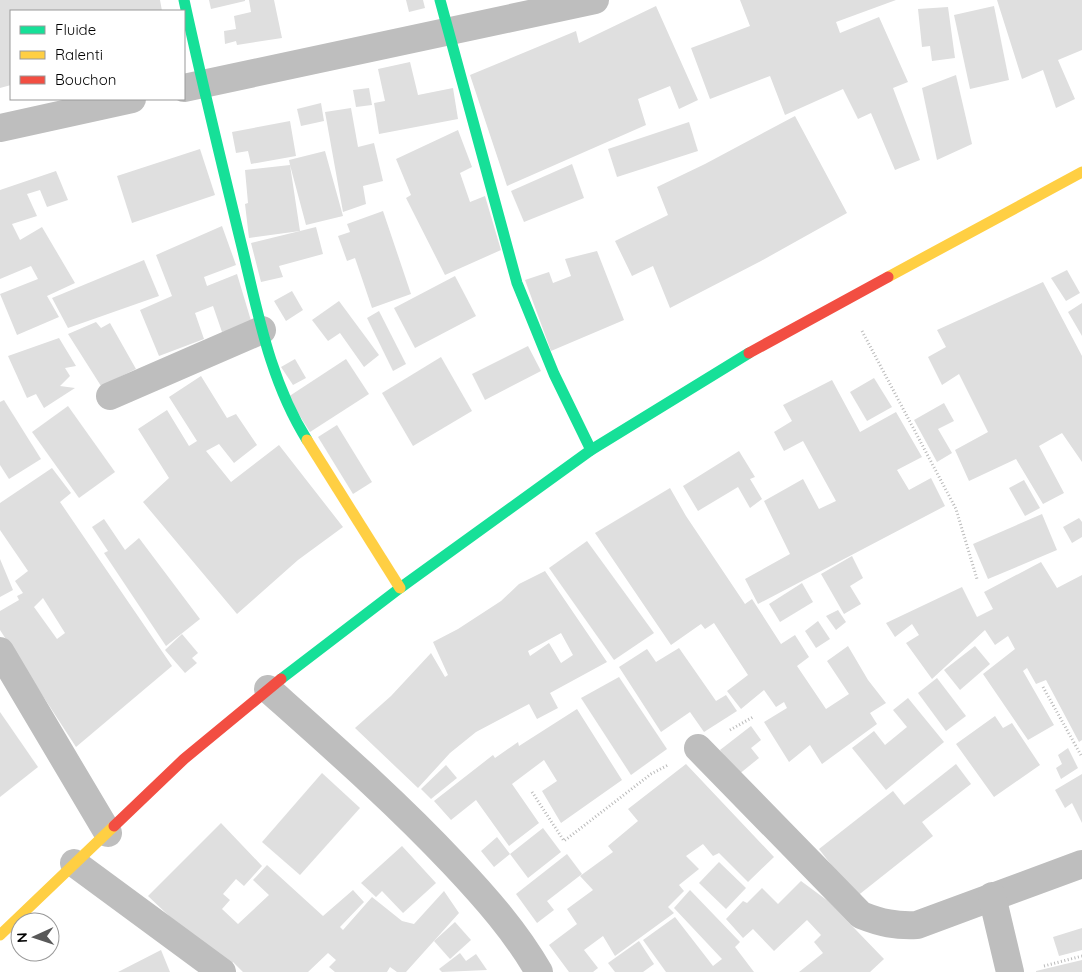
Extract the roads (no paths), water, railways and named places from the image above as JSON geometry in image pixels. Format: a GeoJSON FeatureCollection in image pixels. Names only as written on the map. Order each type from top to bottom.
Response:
{"type":"FeatureCollection","features":[{"type":"Feature","properties":{"kind":"main road"},"geometry":{"type":"LineString","coordinates":[[184,0],[193,86],[271,365],[291,415],[400,588]]}},
{"type":"Feature","properties":{"kind":"main road"},"geometry":{"type":"LineString","coordinates":[[440,0],[517,284],[554,374],[591,450]]}},
{"type":"Feature","properties":{"kind":"main road"},"geometry":{"type":"LineString","coordinates":[[0,935],[184,759],[268,689],[400,588],[591,450],[759,346],[1082,172]]}},
{"type":"Feature","properties":{"kind":"street"},"geometry":{"type":"LineString","coordinates":[[193,86],[595,0]]}},
{"type":"Feature","properties":{"kind":"street"},"geometry":{"type":"LineString","coordinates":[[0,128],[127,100]]}},
{"type":"Feature","properties":{"kind":"street"},"geometry":{"type":"LineString","coordinates":[[110,396],[262,330]]}},
{"type":"Feature","properties":{"kind":"street"},"geometry":{"type":"LineString","coordinates":[[0,651],[108,833]]}},
{"type":"Feature","properties":{"kind":"street"},"geometry":{"type":"LineString","coordinates":[[268,689],[409,816],[494,907],[528,953],[539,972]]}},
{"type":"Feature","properties":{"kind":"street"},"geometry":{"type":"LineString","coordinates":[[698,748],[861,915],[879,923],[897,926],[917,925],[1082,864]]}},
{"type":"Feature","properties":{"kind":"street"},"geometry":{"type":"LineString","coordinates":[[74,863],[222,972]]}},
{"type":"Feature","properties":{"kind":"street"},"geometry":{"type":"LineString","coordinates":[[992,896],[1010,972]]}}]}
